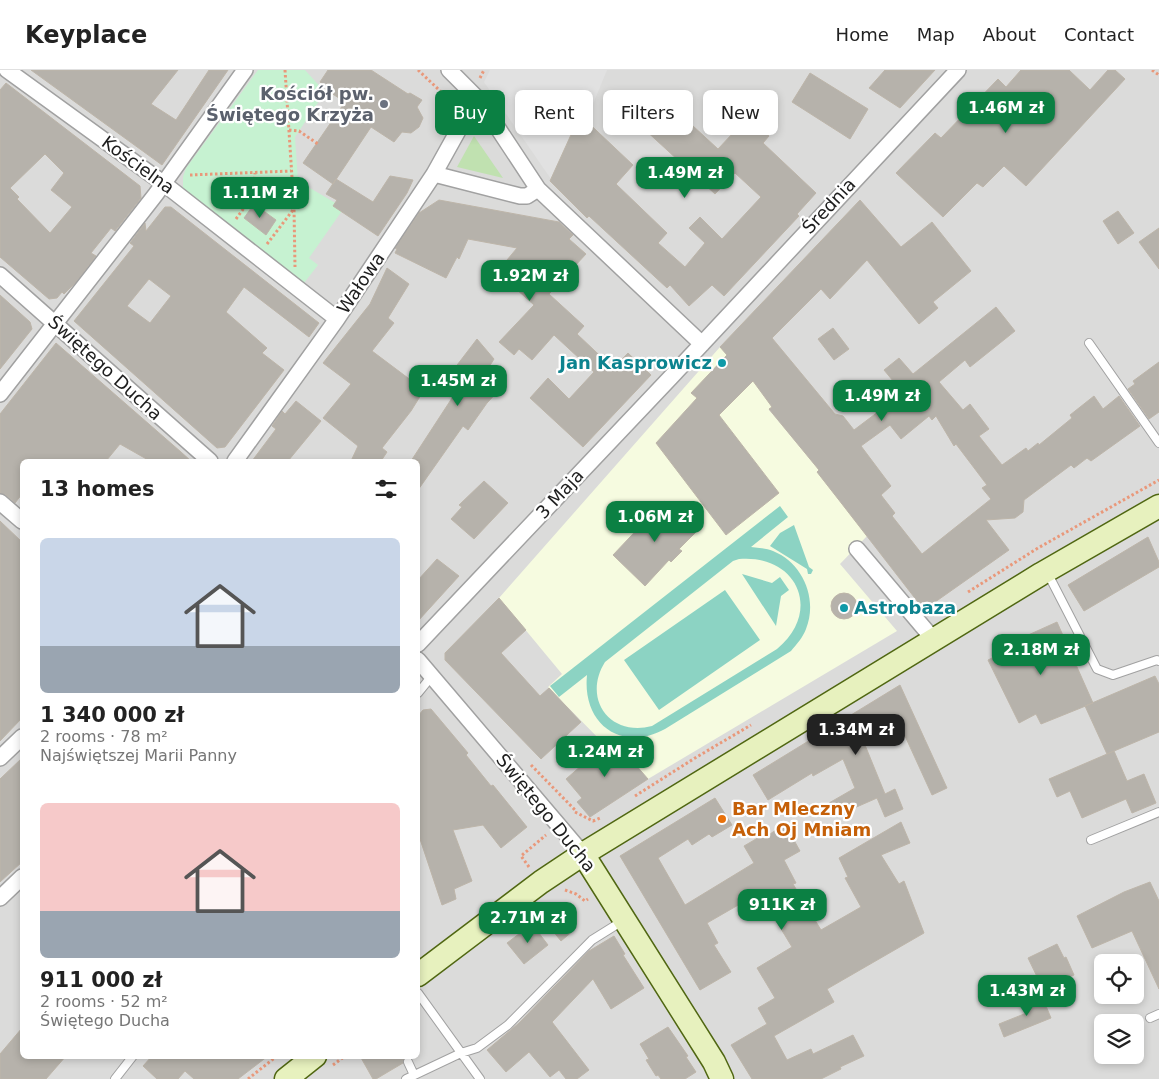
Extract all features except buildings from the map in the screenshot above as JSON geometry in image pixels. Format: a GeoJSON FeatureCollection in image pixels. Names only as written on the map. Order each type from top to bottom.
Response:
{"type":"FeatureCollection","features":[{"type":"Feature","properties":{"kind":"street","name":"Kościelna"},"geometry":{"type":"LineString","coordinates":[[6,70],[164,183],[337,320]]}},
{"type":"Feature","properties":{"kind":"street"},"geometry":{"type":"LineString","coordinates":[[0,394],[164,183],[245,70]]}},
{"type":"Feature","properties":{"kind":"street"},"geometry":{"type":"LineString","coordinates":[[449,70],[469,90]]}},
{"type":"Feature","properties":{"kind":"street","name":"Średnia"},"geometry":{"type":"LineString","coordinates":[[702,344],[958,70]]}},
{"type":"Feature","properties":{"kind":"street","name":"Wałowa"},"geometry":{"type":"LineString","coordinates":[[236,459],[337,320],[434,174],[456,135]]}},
{"type":"Feature","properties":{"kind":"street"},"geometry":{"type":"LineString","coordinates":[[502,135],[538,190],[702,344]]}},
{"type":"Feature","properties":{"kind":"street"},"geometry":{"type":"LineString","coordinates":[[434,174],[520,196],[527,196],[538,190]]}},
{"type":"Feature","properties":{"kind":"street","name":"Świętego Ducha"},"geometry":{"type":"LineString","coordinates":[[0,275],[208,459]]}},
{"type":"Feature","properties":{"kind":"street","name":"3 Maja"},"geometry":{"type":"LineString","coordinates":[[420,642],[702,344]]}},
{"type":"Feature","properties":{"kind":"street"},"geometry":{"type":"LineString","coordinates":[[0,502],[20,520]]}},
{"type":"Feature","properties":{"kind":"street"},"geometry":{"type":"LineString","coordinates":[[420,973],[541,882],[583,854],[1046,571],[1159,506]]}},
{"type":"Feature","properties":{"kind":"street"},"geometry":{"type":"LineString","coordinates":[[857,550],[934,640]]}},
{"type":"Feature","properties":{"kind":"street","name":"Świętego Ducha"},"geometry":{"type":"LineString","coordinates":[[420,662],[583,854],[714,1062],[722,1079]]}},
{"type":"Feature","properties":{"kind":"street"},"geometry":{"type":"LineString","coordinates":[[0,758],[20,739]]}},
{"type":"Feature","properties":{"kind":"street"},"geometry":{"type":"LineString","coordinates":[[0,898],[20,878]]}},
{"type":"Feature","properties":{"kind":"street"},"geometry":{"type":"LineString","coordinates":[[286,1079],[311,1059]]}},
{"type":"Feature","properties":{"kind":"lane"},"geometry":{"type":"LineString","coordinates":[[1088,343],[1159,443]]}},
{"type":"Feature","properties":{"kind":"lane"},"geometry":{"type":"LineString","coordinates":[[1046,571],[1097,669],[1113,675],[1157,660],[1159,662]]}},
{"type":"Feature","properties":{"kind":"lane"},"geometry":{"type":"LineString","coordinates":[[420,690],[431,676]]}},
{"type":"Feature","properties":{"kind":"lane"},"geometry":{"type":"LineString","coordinates":[[1091,840],[1159,812]]}},
{"type":"Feature","properties":{"kind":"lane"},"geometry":{"type":"LineString","coordinates":[[406,1079],[461,1053],[477,1048],[508,1024],[592,940],[625,920]]}},
{"type":"Feature","properties":{"kind":"lane"},"geometry":{"type":"LineString","coordinates":[[420,996],[480,1079]]}},
{"type":"Feature","properties":{"kind":"lane"},"geometry":{"type":"LineString","coordinates":[[1150,1018],[1159,1014]]}},
{"type":"Feature","properties":{"kind":"lane"},"geometry":{"type":"LineString","coordinates":[[115,1079],[131,1059]]}},
{"type":"Feature","properties":{"kind":"lane"},"geometry":{"type":"LineString","coordinates":[[408,1062],[414,1075]]}},
{"type":"Feature","properties":{"kind":"path"},"geometry":{"type":"LineString","coordinates":[[285,70],[296,268]]}},
{"type":"Feature","properties":{"kind":"path"},"geometry":{"type":"LineString","coordinates":[[418,70],[439,90]]}},
{"type":"Feature","properties":{"kind":"path"},"geometry":{"type":"LineString","coordinates":[[478,81],[484,70]]}},
{"type":"Feature","properties":{"kind":"path"},"geometry":{"type":"LineString","coordinates":[[1152,70],[1159,75]]}},
{"type":"Feature","properties":{"kind":"path"},"geometry":{"type":"LineString","coordinates":[[288,130],[299,131],[318,144]]}},
{"type":"Feature","properties":{"kind":"path"},"geometry":{"type":"LineString","coordinates":[[185,183],[194,168]]}},
{"type":"Feature","properties":{"kind":"path"},"geometry":{"type":"LineString","coordinates":[[189,175],[292,171]]}},
{"type":"Feature","properties":{"kind":"path"},"geometry":{"type":"LineString","coordinates":[[226,232],[252,197],[255,173]]}},
{"type":"Feature","properties":{"kind":"path"},"geometry":{"type":"LineString","coordinates":[[258,257],[294,208]]}},
{"type":"Feature","properties":{"kind":"path"},"geometry":{"type":"LineString","coordinates":[[529,762],[576,812]]}},
{"type":"Feature","properties":{"kind":"path"},"geometry":{"type":"LineString","coordinates":[[248,1079],[273,1059]]}},
{"type":"Feature","properties":{"kind":"shaded area"},"geometry":{"type":"Polygon","coordinates":[[[0,70],[1159,70],[1159,1079],[0,1079],[0,70]]]}},
{"type":"Feature","properties":{"kind":"shaded area"},"geometry":{"type":"Polygon","coordinates":[[[490,70],[607,70],[593,104],[593,90],[515,90],[515,127],[505,112],[505,90],[490,90],[484,82],[490,70]]]}},
{"type":"Feature","properties":{"kind":"shaded area"},"geometry":{"type":"Polygon","coordinates":[[[521,135],[571,135],[551,179],[521,135]]]}},
{"type":"Feature","properties":{"kind":"shaded area"},"geometry":{"type":"Polygon","coordinates":[[[720,347],[738,368],[753,381],[772,407],[769,410],[819,470],[817,472],[867,536],[840,564],[897,631],[648,779],[614,740],[607,747],[548,687],[562,674],[499,598],[720,347]]]}},
{"type":"Feature","properties":{"kind":"shaded area"},"geometry":{"type":"Polygon","coordinates":[[[780,506],[788,517],[751,547],[770,550],[784,557],[800,573],[805,583],[809,594],[809,618],[803,635],[791,651],[665,729],[649,736],[634,738],[620,735],[608,729],[598,720],[591,707],[587,692],[587,675],[559,697],[550,686],[780,506]],[[739,559],[733,561],[605,662],[599,676],[597,689],[599,701],[604,712],[624,726],[637,728],[652,726],[777,649],[791,634],[799,618],[800,603],[797,588],[789,575],[776,566],[759,560],[739,559]]]}},
{"type":"Feature","properties":{"kind":"shaded area"},"geometry":{"type":"Polygon","coordinates":[[[794,525],[809,567],[813,570],[811,574],[808,574],[807,569],[770,546],[780,533],[794,525]]]}},
{"type":"Feature","properties":{"kind":"shaded area"},"geometry":{"type":"Polygon","coordinates":[[[742,574],[772,583],[780,577],[789,590],[781,596],[776,626],[742,574]]]}},
{"type":"Feature","properties":{"kind":"shaded area"},"geometry":{"type":"Polygon","coordinates":[[[725,590],[760,640],[659,710],[624,660],[725,590]]]}},
{"type":"Feature","properties":{"kind":"green space"},"geometry":{"type":"Polygon","coordinates":[[[258,70],[305,70],[325,92],[295,137],[298,181],[344,208],[309,258],[318,265],[304,283],[183,191],[183,177],[186,168],[258,70]]]}},
{"type":"Feature","properties":{"kind":"green space"},"geometry":{"type":"Polygon","coordinates":[[[474,136],[503,178],[457,167],[474,136]]]}},
{"type":"Feature","properties":{"kind":"place","name":"Kościół pw. Świętego Krzyża"},"geometry":{"type":"Point","coordinates":[384,104]}},
{"type":"Feature","properties":{"kind":"place","name":"Jan Kasprowicz"},"geometry":{"type":"Point","coordinates":[722,363]}},
{"type":"Feature","properties":{"kind":"place","name":"Astrobaza"},"geometry":{"type":"Point","coordinates":[844,608]}},
{"type":"Feature","properties":{"kind":"place","name":"Bar Mleczny Ach Oj Mniam"},"geometry":{"type":"Point","coordinates":[722,819]}}]}
